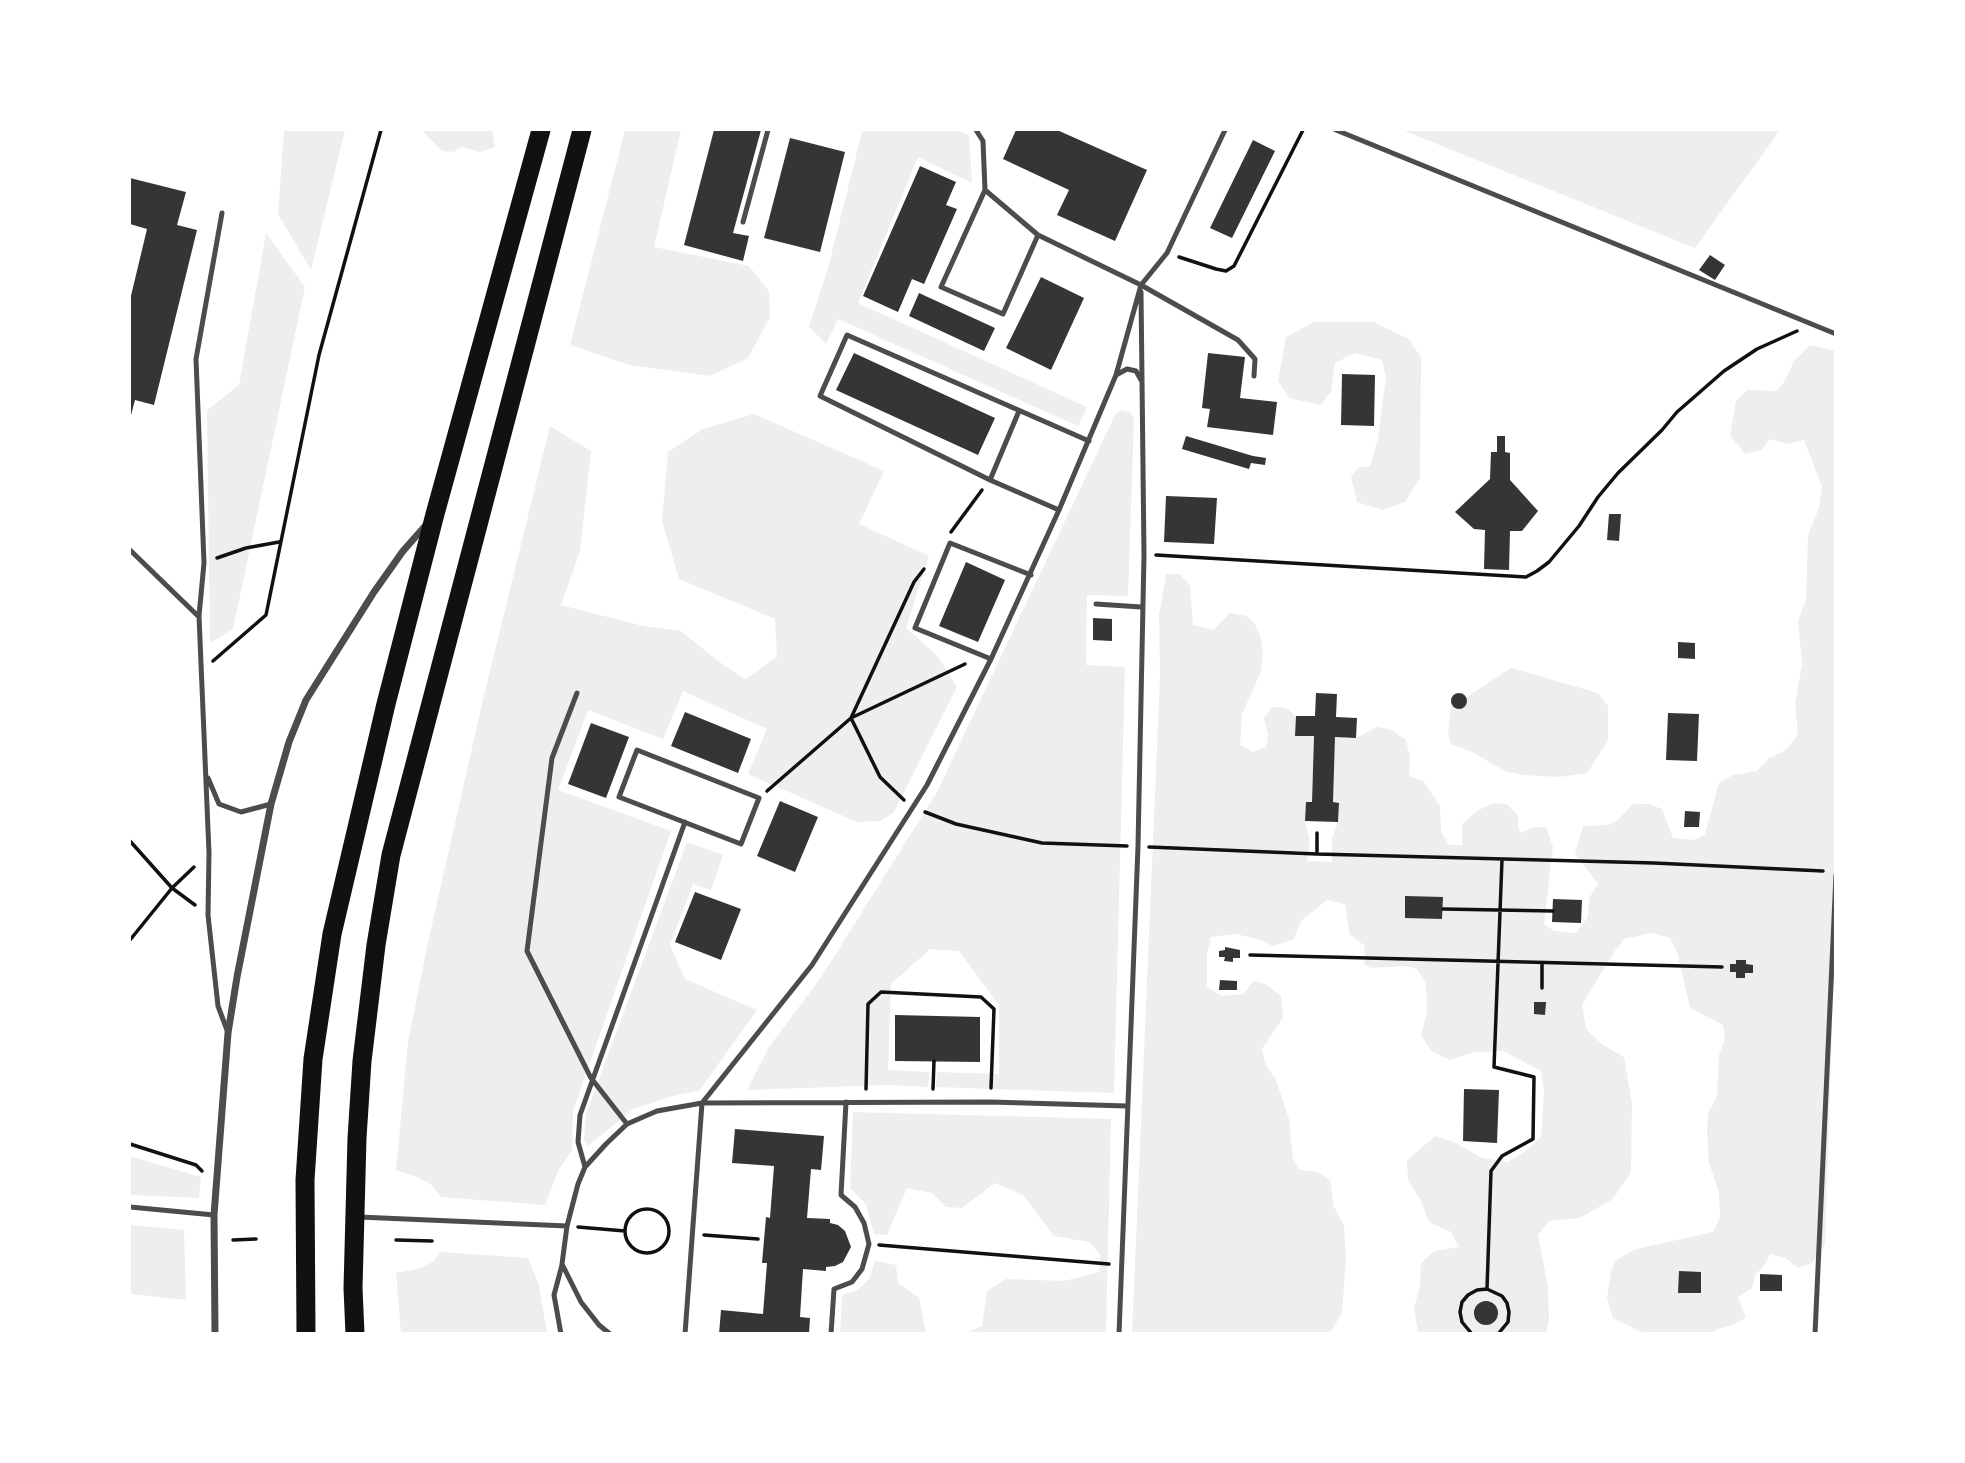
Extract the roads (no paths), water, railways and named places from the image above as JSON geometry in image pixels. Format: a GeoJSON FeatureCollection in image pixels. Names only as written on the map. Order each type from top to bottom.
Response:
{"type":"FeatureCollection","features":[{"type":"Feature","properties":{"kind":"highway"},"geometry":{"type":"LineString","coordinates":[[306,1334],[305,1180],[313,1059],[332,934],[386,704],[435,514],[541,130]]}},
{"type":"Feature","properties":{"kind":"highway"},"geometry":{"type":"LineString","coordinates":[[355,1334],[353,1288],[362,1061],[376,945],[391,855],[582,130]]}},
{"type":"Feature","properties":{"kind":"street"},"geometry":{"type":"LineString","coordinates":[[215,1334],[214,1215],[228,1033],[271,804],[289,742],[306,700],[374,592],[403,551],[435,514]]}},
{"type":"Feature","properties":{"kind":"lane"},"geometry":{"type":"LineString","coordinates":[[743,222],[768,130]]}},
{"type":"Feature","properties":{"kind":"lane"},"geometry":{"type":"LineString","coordinates":[[976,130],[983,141],[985,190],[941,287],[1003,314],[1038,235]]}},
{"type":"Feature","properties":{"kind":"lane"},"geometry":{"type":"LineString","coordinates":[[685,1334],[702,1102],[812,965],[927,785],[991,659],[1059,510],[1116,375],[1141,285],[1167,253],[1225,130]]}},
{"type":"Feature","properties":{"kind":"lane"},"geometry":{"type":"LineString","coordinates":[[1336,130],[1836,334]]}},
{"type":"Feature","properties":{"kind":"lane"},"geometry":{"type":"LineString","coordinates":[[985,190],[1038,235],[1141,285],[1238,340],[1255,359],[1254,376]]}},
{"type":"Feature","properties":{"kind":"lane"},"geometry":{"type":"LineString","coordinates":[[222,213],[196,359],[204,563],[199,616],[209,853],[208,915],[218,1006],[228,1033]]}},
{"type":"Feature","properties":{"kind":"lane"},"geometry":{"type":"LineString","coordinates":[[1119,1334],[1138,846],[1144,555],[1141,285]]}},
{"type":"Feature","properties":{"kind":"lane"},"geometry":{"type":"LineString","coordinates":[[1059,510],[990,480],[820,396],[847,335],[1088,441]]}},
{"type":"Feature","properties":{"kind":"lane"},"geometry":{"type":"LineString","coordinates":[[1116,375],[1127,369],[1136,371],[1142,383]]}},
{"type":"Feature","properties":{"kind":"lane"},"geometry":{"type":"LineString","coordinates":[[990,480],[1019,411]]}},
{"type":"Feature","properties":{"kind":"lane"},"geometry":{"type":"LineString","coordinates":[[991,659],[915,628],[950,543],[1031,575]]}},
{"type":"Feature","properties":{"kind":"lane"},"geometry":{"type":"LineString","coordinates":[[130,551],[199,616]]}},
{"type":"Feature","properties":{"kind":"lane"},"geometry":{"type":"LineString","coordinates":[[1096,604],[1142,607]]}},
{"type":"Feature","properties":{"kind":"lane"},"geometry":{"type":"LineString","coordinates":[[577,693],[552,758],[527,951],[592,1078],[627,1124]]}},
{"type":"Feature","properties":{"kind":"lane"},"geometry":{"type":"LineString","coordinates":[[637,750],[759,797],[741,844],[685,822],[619,797],[637,750]]}},
{"type":"Feature","properties":{"kind":"lane"},"geometry":{"type":"LineString","coordinates":[[206,771],[219,804],[241,812],[271,804]]}},
{"type":"Feature","properties":{"kind":"lane"},"geometry":{"type":"LineString","coordinates":[[585,1167],[578,1142],[580,1115],[685,822]]}},
{"type":"Feature","properties":{"kind":"lane"},"geometry":{"type":"LineString","coordinates":[[1815,1334],[1836,874]]}},
{"type":"Feature","properties":{"kind":"lane"},"geometry":{"type":"LineString","coordinates":[[561,1334],[554,1295],[562,1265],[567,1226],[585,1167],[627,1124],[657,1111],[702,1102],[991,1102],[1127,1106]]}},
{"type":"Feature","properties":{"kind":"lane"},"geometry":{"type":"LineString","coordinates":[[831,1334],[834,1289],[852,1282],[862,1269],[869,1244],[864,1223],[855,1208],[841,1195],[846,1102]]}},
{"type":"Feature","properties":{"kind":"lane"},"geometry":{"type":"LineString","coordinates":[[130,1207],[214,1215]]}},
{"type":"Feature","properties":{"kind":"lane"},"geometry":{"type":"LineString","coordinates":[[355,1217],[567,1226]]}},
{"type":"Feature","properties":{"kind":"lane"},"geometry":{"type":"LineString","coordinates":[[562,1265],[581,1302],[598,1325],[610,1334]]}}]}
